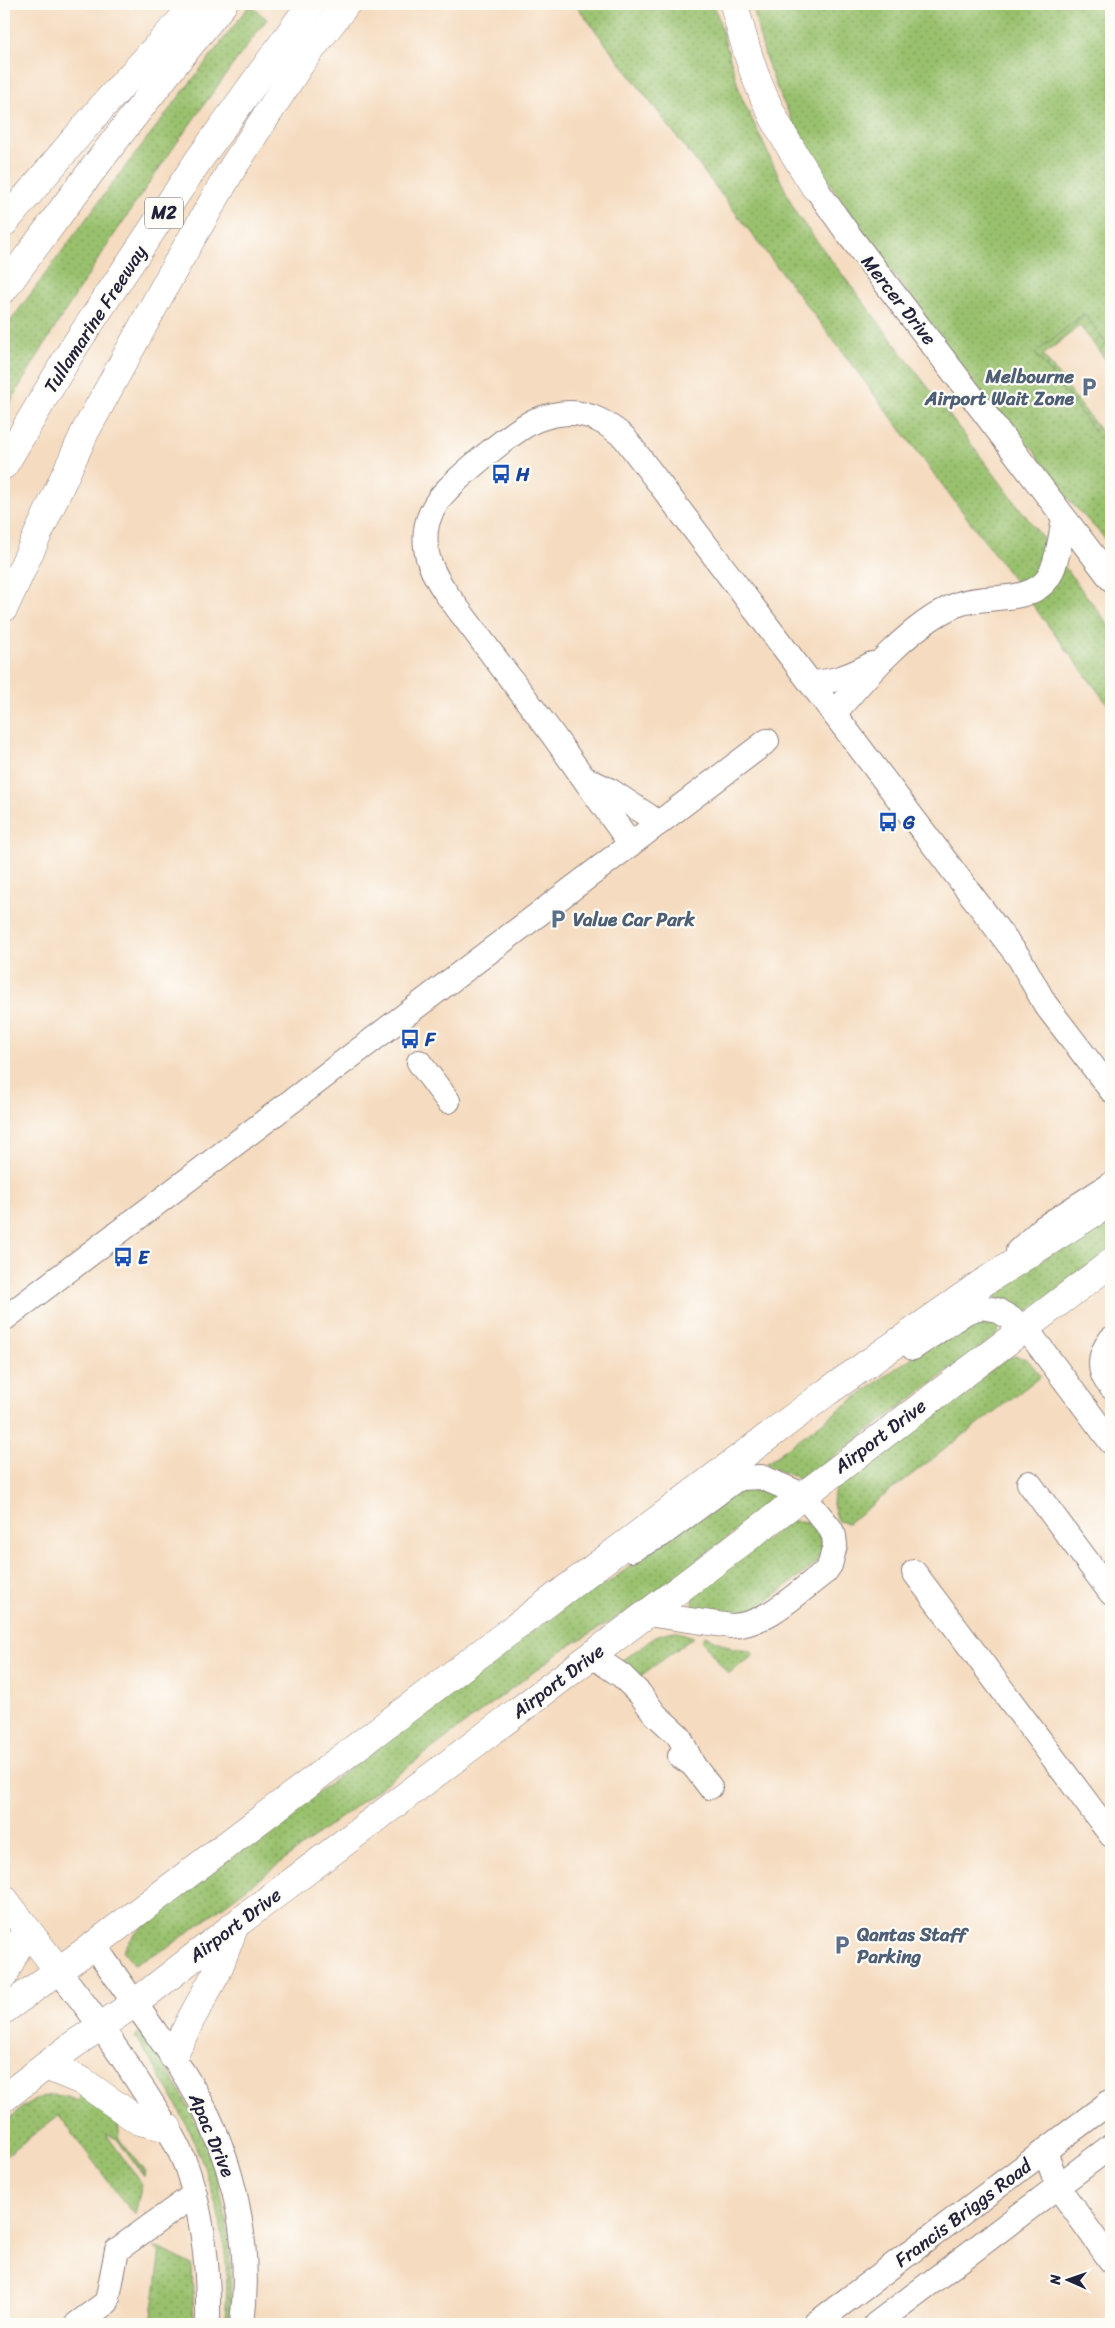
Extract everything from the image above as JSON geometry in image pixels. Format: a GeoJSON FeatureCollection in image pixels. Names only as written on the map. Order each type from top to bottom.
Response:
{"type":"FeatureCollection","features":[{"type":"Feature","properties":{"kind":"main road"},"geometry":{"type":"LineString","coordinates":[[4,222],[102,107],[196,4]]}},
{"type":"Feature","properties":{"kind":"main road"},"geometry":{"type":"LineString","coordinates":[[4,289],[145,101],[223,4]]}},
{"type":"Feature","properties":{"kind":"main road","name":"Tullamarine Freeway"},"geometry":{"type":"LineString","coordinates":[[4,465],[72,350],[204,153],[311,4]]}},
{"type":"Feature","properties":{"kind":"main road"},"geometry":{"type":"LineString","coordinates":[[4,608],[85,432],[179,261],[233,167],[300,64],[346,4]]}},
{"type":"Feature","properties":{"kind":"main road"},"geometry":{"type":"LineString","coordinates":[[734,4],[759,86],[786,142],[815,187]]}},
{"type":"Feature","properties":{"kind":"main road"},"geometry":{"type":"LineString","coordinates":[[4,2010],[94,1945],[527,1616],[592,1570],[827,1392],[984,1282],[1111,1202]]}},
{"type":"Feature","properties":{"kind":"main road","name":"Airport Drive"},"geometry":{"type":"LineString","coordinates":[[4,2098],[135,2003],[591,1655],[648,1614],[803,1494],[1111,1263]]}},
{"type":"Feature","properties":{"kind":"main road"},"geometry":{"type":"LineString","coordinates":[[4,1899],[58,1970]]}},
{"type":"Feature","properties":{"kind":"main road"},"geometry":{"type":"LineString","coordinates":[[173,2056],[190,2019],[217,1972],[235,1925]]}},
{"type":"Feature","properties":{"kind":"main road"},"geometry":{"type":"LineString","coordinates":[[4,1975],[26,1929]]}},
{"type":"Feature","properties":{"kind":"main road"},"geometry":{"type":"LineString","coordinates":[[46,2066],[82,2082],[140,2121],[168,2128]]}},
{"type":"Feature","properties":{"kind":"street","name":"Mercer Drive"},"geometry":{"type":"LineString","coordinates":[[815,187],[849,235],[1111,580]]}},
{"type":"Feature","properties":{"kind":"street"},"geometry":{"type":"LineString","coordinates":[[630,843],[584,778],[446,594],[435,577],[428,560],[426,529],[431,512],[438,500],[470,469],[535,421],[552,415],[579,415],[598,419],[624,437],[1020,959],[1045,1004],[1111,1090]]}},
{"type":"Feature","properties":{"kind":"street"},"geometry":{"type":"LineString","coordinates":[[834,714],[890,655],[924,625],[956,604],[1020,594],[1041,585],[1047,580],[1053,568],[1064,518]]}},
{"type":"Feature","properties":{"kind":"street"},"geometry":{"type":"LineString","coordinates":[[811,683],[847,677],[890,655]]}},
{"type":"Feature","properties":{"kind":"street"},"geometry":{"type":"LineString","coordinates":[[4,1319],[767,741]]}},
{"type":"Feature","properties":{"kind":"street"},"geometry":{"type":"LineString","coordinates":[[584,778],[610,792],[658,823]]}},
{"type":"Feature","properties":{"kind":"street"},"geometry":{"type":"LineString","coordinates":[[419,1062],[448,1102]]}},
{"type":"Feature","properties":{"kind":"street"},"geometry":{"type":"LineString","coordinates":[[984,1282],[1043,1228],[1111,1184]]}},
{"type":"Feature","properties":{"kind":"street"},"geometry":{"type":"LineString","coordinates":[[827,1392],[897,1359],[974,1309],[988,1307],[997,1310],[1025,1328],[1111,1442]]}},
{"type":"Feature","properties":{"kind":"street"},"geometry":{"type":"LineString","coordinates":[[1111,1339],[1101,1354],[1100,1363],[1102,1374],[1111,1387]]}},
{"type":"Feature","properties":{"kind":"street"},"geometry":{"type":"LineString","coordinates":[[592,1570],[662,1535],[734,1481],[742,1478],[761,1477],[803,1494],[834,1536],[834,1555],[825,1572],[760,1620],[744,1626],[718,1625],[648,1614]]}},
{"type":"Feature","properties":{"kind":"street"},"geometry":{"type":"LineString","coordinates":[[1029,1483],[1111,1593]]}},
{"type":"Feature","properties":{"kind":"street"},"geometry":{"type":"LineString","coordinates":[[914,1572],[1111,1835]]}},
{"type":"Feature","properties":{"kind":"street"},"geometry":{"type":"LineString","coordinates":[[591,1655],[622,1676],[640,1694],[655,1714],[669,1743],[680,1757],[693,1765],[710,1787]]}},
{"type":"Feature","properties":{"kind":"street","name":"Apac Drive"},"geometry":{"type":"LineString","coordinates":[[94,1945],[173,2056],[208,2116],[232,2183],[241,2222],[246,2284],[242,2324]]}},
{"type":"Feature","properties":{"kind":"street","name":"Apac Drive"},"geometry":{"type":"LineString","coordinates":[[58,1970],[102,2026],[168,2128],[185,2162],[195,2194],[207,2254],[208,2324]]}},
{"type":"Feature","properties":{"kind":"street","name":"Francis Briggs Road"},"geometry":{"type":"LineString","coordinates":[[815,2324],[1111,2101]]}},
{"type":"Feature","properties":{"kind":"street","name":"Francis Briggs Road"},"geometry":{"type":"LineString","coordinates":[[876,2324],[1111,2146]]}},
{"type":"Feature","properties":{"kind":"street"},"geometry":{"type":"LineString","coordinates":[[1045,2151],[1058,2187],[1111,2261]]}},
{"type":"Feature","properties":{"kind":"street"},"geometry":{"type":"LineString","coordinates":[[76,2324],[107,2302],[117,2250],[195,2194]]}},
{"type":"Feature","properties":{"kind":"street"},"geometry":{"type":"LineString","coordinates":[[900,2324],[937,2279]]}},
{"type":"Feature","properties":{"kind":"green space"},"geometry":{"type":"Polygon","coordinates":[[[575,4],[714,4],[741,96],[797,215],[1111,628],[1111,709],[831,337],[575,4]]]}},
{"type":"Feature","properties":{"kind":"green space"},"geometry":{"type":"Polygon","coordinates":[[[753,4],[1111,4],[1111,350],[1084,314],[1035,353],[1111,453],[1111,545],[1054,484],[1032,447],[1025,449],[910,297],[834,189],[798,132],[783,102],[770,71],[760,39],[753,4]]]}},
{"type":"Feature","properties":{"kind":"green space"},"geometry":{"type":"Polygon","coordinates":[[[250,5],[267,19],[197,114],[97,261],[4,413],[4,330],[112,184],[250,5]]]}},
{"type":"Feature","properties":{"kind":"green space"},"geometry":{"type":"Polygon","coordinates":[[[1084,314],[1111,350],[1111,367],[1080,326],[1043,355],[1111,445],[1111,453],[1035,353],[1084,314]]]}},
{"type":"Feature","properties":{"kind":"green space"},"geometry":{"type":"Polygon","coordinates":[[[1111,1215],[1111,1249],[1029,1311],[1020,1312],[996,1297],[995,1292],[999,1288],[1111,1215]]]}},
{"type":"Feature","properties":{"kind":"green space"},"geometry":{"type":"Polygon","coordinates":[[[979,1317],[997,1323],[998,1334],[803,1480],[767,1466],[767,1463],[885,1376],[961,1323],[979,1317]]]}},
{"type":"Feature","properties":{"kind":"green space"},"geometry":{"type":"Polygon","coordinates":[[[1015,1356],[1027,1359],[1041,1376],[848,1523],[838,1521],[832,1501],[836,1487],[1007,1358],[1015,1356]]]}},
{"type":"Feature","properties":{"kind":"green space"},"geometry":{"type":"Polygon","coordinates":[[[748,1485],[774,1490],[774,1503],[636,1606],[564,1649],[170,1946],[134,1964],[123,1950],[136,1933],[157,1913],[565,1606],[612,1580],[730,1491],[748,1485]]]}},
{"type":"Feature","properties":{"kind":"green space"},"geometry":{"type":"Polygon","coordinates":[[[791,1521],[803,1521],[819,1531],[823,1548],[814,1566],[746,1616],[690,1610],[696,1589],[791,1521]]]}},
{"type":"Feature","properties":{"kind":"green space"},"geometry":{"type":"Polygon","coordinates":[[[675,1631],[694,1637],[636,1679],[618,1663],[660,1634],[675,1631]]]}},
{"type":"Feature","properties":{"kind":"green space"},"geometry":{"type":"Polygon","coordinates":[[[705,1635],[733,1649],[750,1651],[753,1656],[728,1674],[702,1641],[705,1635]]]}},
{"type":"Feature","properties":{"kind":"green space"},"geometry":{"type":"Polygon","coordinates":[[[140,2031],[163,2062],[191,2112],[214,2170],[222,2199],[230,2259],[229,2324],[224,2324],[227,2286],[224,2248],[217,2210],[206,2173],[192,2137],[175,2102],[156,2068],[135,2037],[140,2031]]]}},
{"type":"Feature","properties":{"kind":"green space"},"geometry":{"type":"Polygon","coordinates":[[[83,2091],[117,2113],[120,2140],[145,2172],[144,2177],[117,2139],[106,2134],[142,2184],[135,2214],[119,2196],[59,2115],[4,2157],[4,2124],[21,2109],[29,2103],[46,2096],[56,2095],[78,2101],[83,2091]]]}},
{"type":"Feature","properties":{"kind":"green space"},"geometry":{"type":"Polygon","coordinates":[[[154,2248],[163,2250],[190,2264],[192,2267],[194,2324],[151,2324],[160,2257],[154,2248]]]}},
{"type":"Feature","properties":{"kind":"place","name":"Melbourne Airport Wait Zone"},"geometry":{"type":"Point","coordinates":[1089,387]}},
{"type":"Feature","properties":{"kind":"place","name":"H"},"geometry":{"type":"Point","coordinates":[501,474]}},
{"type":"Feature","properties":{"kind":"place","name":"G"},"geometry":{"type":"Point","coordinates":[888,822]}},
{"type":"Feature","properties":{"kind":"place","name":"Value Car Park"},"geometry":{"type":"Point","coordinates":[558,919]}},
{"type":"Feature","properties":{"kind":"place","name":"F"},"geometry":{"type":"Point","coordinates":[410,1039]}},
{"type":"Feature","properties":{"kind":"place","name":"E"},"geometry":{"type":"Point","coordinates":[123,1257]}},
{"type":"Feature","properties":{"kind":"place","name":"Qantas Staff Parking"},"geometry":{"type":"Point","coordinates":[842,1945]}}]}
